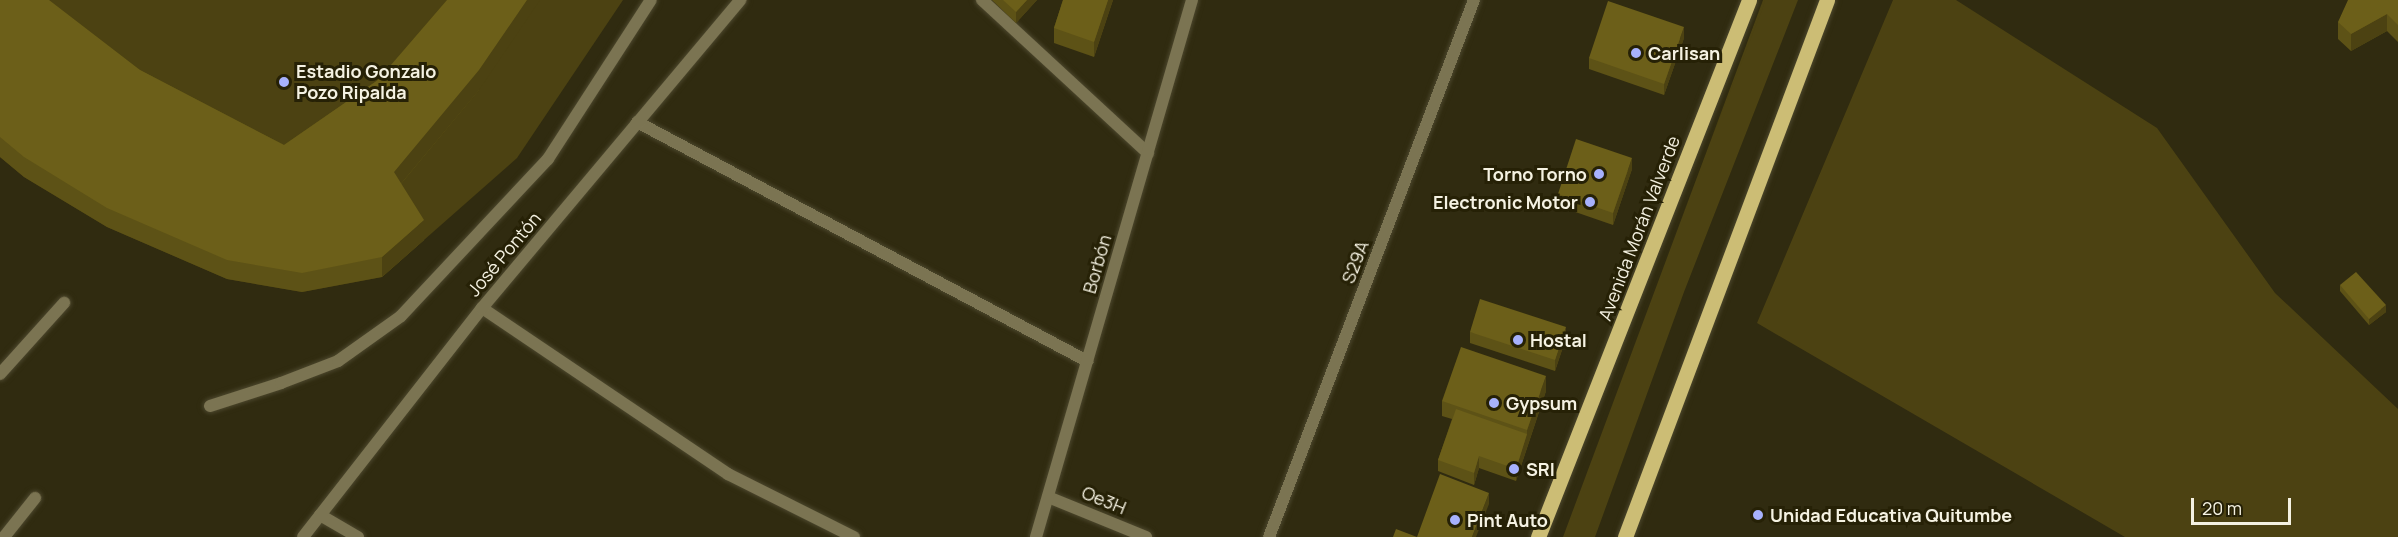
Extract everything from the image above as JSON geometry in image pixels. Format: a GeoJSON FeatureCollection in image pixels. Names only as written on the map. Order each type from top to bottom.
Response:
{"type":"FeatureCollection","features":[{"type":"Feature","properties":{"kind":"main road","name":"Avenida Morán Valverde"},"geometry":{"type":"LineString","coordinates":[[1538,537],[1749,0]]}},
{"type":"Feature","properties":{"kind":"main road"},"geometry":{"type":"LineString","coordinates":[[1625,537],[1827,0]]}},
{"type":"Feature","properties":{"kind":"street"},"geometry":{"type":"LineString","coordinates":[[210,405],[281,384],[338,361],[401,316],[548,159],[651,0]]}},
{"type":"Feature","properties":{"kind":"street","name":"José Pontón"},"geometry":{"type":"LineString","coordinates":[[303,537],[482,308],[740,0]]}},
{"type":"Feature","properties":{"kind":"street"},"geometry":{"type":"LineString","coordinates":[[982,0],[1148,153]]}},
{"type":"Feature","properties":{"kind":"street","name":"Borbón"},"geometry":{"type":"LineString","coordinates":[[1036,537],[1192,0]]}},
{"type":"Feature","properties":{"kind":"street","name":"S29A"},"geometry":{"type":"LineString","coordinates":[[1269,537],[1474,0]]}},
{"type":"Feature","properties":{"kind":"street"},"geometry":{"type":"LineString","coordinates":[[637,122],[1087,361]]}},
{"type":"Feature","properties":{"kind":"street"},"geometry":{"type":"LineString","coordinates":[[0,374],[64,303]]}},
{"type":"Feature","properties":{"kind":"street"},"geometry":{"type":"LineString","coordinates":[[482,308],[728,474],[854,537]]}},
{"type":"Feature","properties":{"kind":"street","name":"Oe3H"},"geometry":{"type":"LineString","coordinates":[[1047,497],[1146,537]]}},
{"type":"Feature","properties":{"kind":"street"},"geometry":{"type":"LineString","coordinates":[[4,537],[35,498]]}},
{"type":"Feature","properties":{"kind":"street"},"geometry":{"type":"LineString","coordinates":[[320,515],[358,537]]}},
{"type":"Feature","properties":{"kind":"shaded area","name":"Estadio Gonzalo Pozo Ripalda"},"geometry":{"type":"Polygon","coordinates":[[[0,0],[623,0],[517,158],[382,277],[302,292],[227,279],[107,227],[24,177],[0,157],[0,0]]]}},
{"type":"Feature","properties":{"kind":"shaded area"},"geometry":{"type":"Polygon","coordinates":[[[1763,0],[1798,0],[1684,292],[1595,537],[1563,537],[1763,0]]]}},
{"type":"Feature","properties":{"kind":"shaded area"},"geometry":{"type":"Polygon","coordinates":[[[1893,0],[1956,0],[2157,128],[2275,293],[2398,409],[2398,537],[2125,537],[1757,323],[1893,0]]]}},
{"type":"Feature","properties":{"kind":"building"},"geometry":{"type":"Polygon","coordinates":[[[0,0],[49,0],[140,70],[284,145],[378,80],[447,0],[527,0],[479,70],[394,172],[424,220],[382,257],[302,273],[227,260],[107,208],[24,157],[0,137],[0,0]]]}},
{"type":"Feature","properties":{"kind":"building"},"geometry":{"type":"Polygon","coordinates":[[[1003,0],[1027,0],[1016,12],[1003,0]]]}},
{"type":"Feature","properties":{"kind":"building"},"geometry":{"type":"Polygon","coordinates":[[[1063,0],[1108,0],[1094,42],[1054,28],[1063,0]]]}},
{"type":"Feature","properties":{"kind":"building"},"geometry":{"type":"Polygon","coordinates":[[[2348,0],[2398,0],[2398,25],[2387,14],[2351,34],[2338,22],[2348,0]]]}},
{"type":"Feature","properties":{"kind":"building","name":"Carlisan"},"geometry":{"type":"Polygon","coordinates":[[[1608,1],[1684,27],[1664,84],[1589,58],[1608,1]]]}},
{"type":"Feature","properties":{"kind":"building"},"geometry":{"type":"Polygon","coordinates":[[[1576,139],[1632,158],[1613,213],[1558,194],[1576,139]]]}},
{"type":"Feature","properties":{"kind":"building"},"geometry":{"type":"Polygon","coordinates":[[[2356,272],[2386,305],[2369,319],[2340,285],[2356,272]]]}},
{"type":"Feature","properties":{"kind":"building","name":"Hostal"},"geometry":{"type":"Polygon","coordinates":[[[1480,299],[1566,327],[1555,360],[1470,332],[1480,299]]]}},
{"type":"Feature","properties":{"kind":"building","name":"Gypsum"},"geometry":{"type":"Polygon","coordinates":[[[1461,347],[1546,376],[1527,430],[1442,401],[1461,347]]]}},
{"type":"Feature","properties":{"kind":"building"},"geometry":{"type":"Polygon","coordinates":[[[1456,409],[1527,434],[1516,469],[1479,456],[1474,473],[1438,460],[1456,409]]]}},
{"type":"Feature","properties":{"kind":"building","name":"Pint Auto"},"geometry":{"type":"Polygon","coordinates":[[[1440,474],[1489,493],[1472,537],[1417,537],[1440,474]]]}},
{"type":"Feature","properties":{"kind":"building"},"geometry":{"type":"Polygon","coordinates":[[[1396,529],[1417,537],[1393,537],[1396,529]]]}},
{"type":"Feature","properties":{"kind":"place","name":"Carlisan"},"geometry":{"type":"Point","coordinates":[1636,53]}},
{"type":"Feature","properties":{"kind":"place","name":"Estadio Gonzalo Pozo Ripalda"},"geometry":{"type":"Point","coordinates":[284,82]}},
{"type":"Feature","properties":{"kind":"place","name":"Torno Torno"},"geometry":{"type":"Point","coordinates":[1599,174]}},
{"type":"Feature","properties":{"kind":"place","name":"Electronic Motor"},"geometry":{"type":"Point","coordinates":[1590,202]}},
{"type":"Feature","properties":{"kind":"place","name":"Hostal"},"geometry":{"type":"Point","coordinates":[1518,340]}},
{"type":"Feature","properties":{"kind":"place","name":"Gypsum"},"geometry":{"type":"Point","coordinates":[1494,403]}},
{"type":"Feature","properties":{"kind":"place","name":"SRI"},"geometry":{"type":"Point","coordinates":[1514,469]}},
{"type":"Feature","properties":{"kind":"place","name":"Unidad Educativa Quitumbe"},"geometry":{"type":"Point","coordinates":[1758,515]}},
{"type":"Feature","properties":{"kind":"place","name":"Pint Auto"},"geometry":{"type":"Point","coordinates":[1455,520]}}]}
